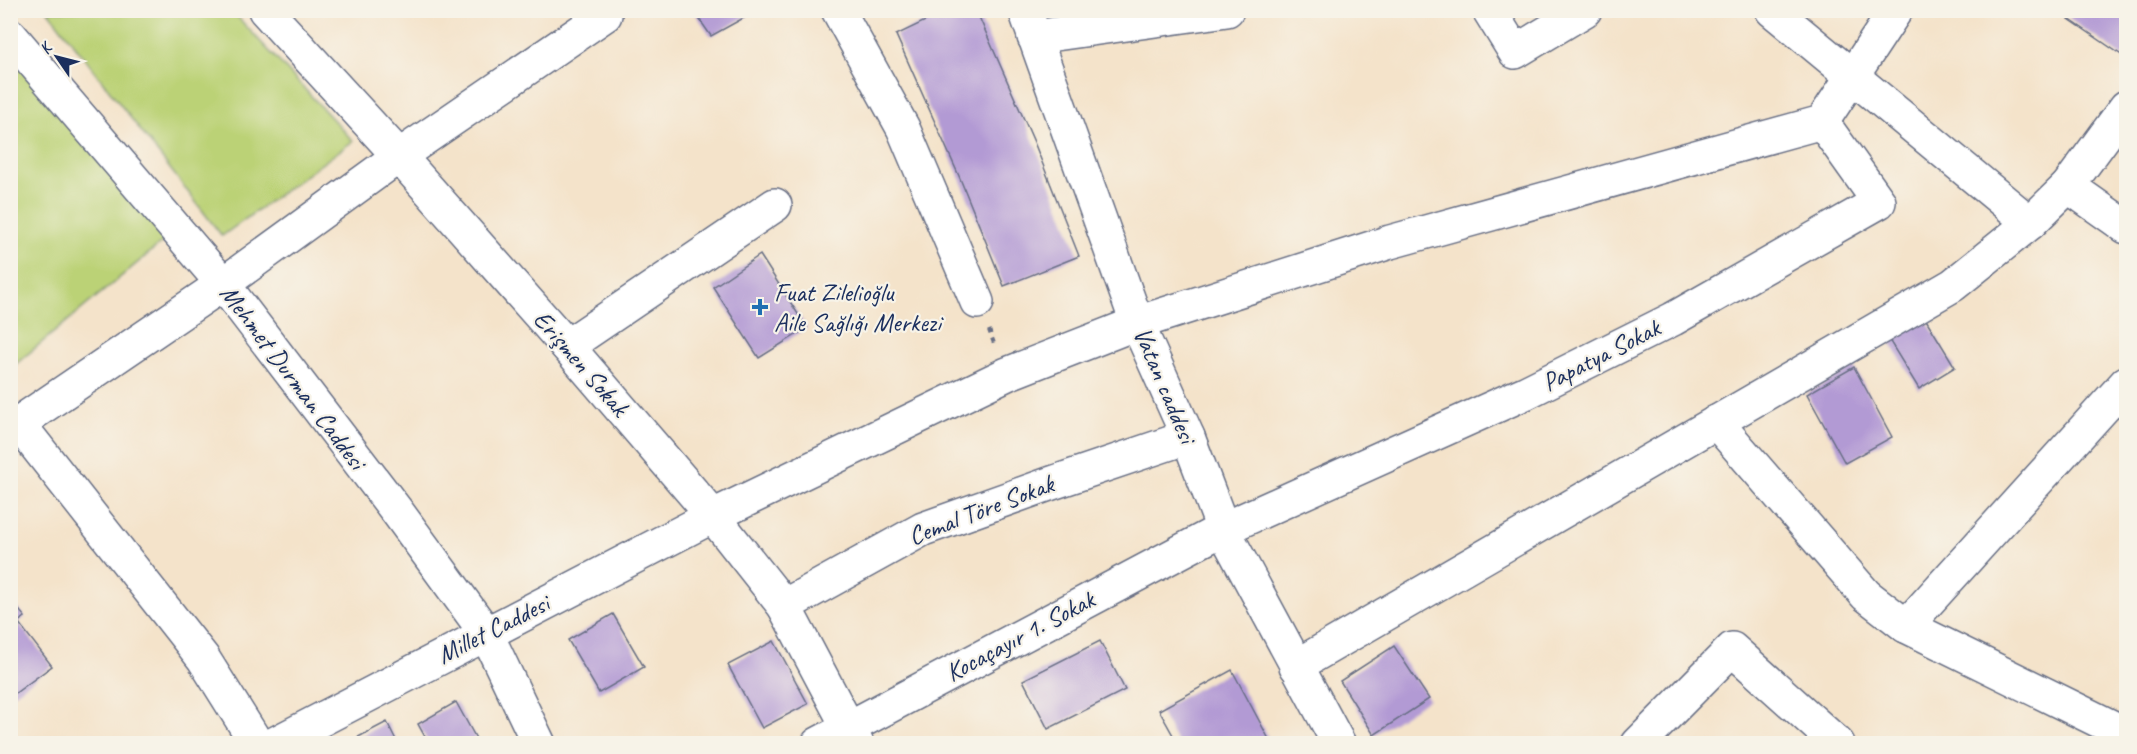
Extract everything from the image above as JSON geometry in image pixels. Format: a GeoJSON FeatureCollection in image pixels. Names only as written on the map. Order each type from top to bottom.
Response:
{"type":"FeatureCollection","features":[{"type":"Feature","properties":{"kind":"street","name":"Erişmen Sokak"},"geometry":{"type":"LineString","coordinates":[[265,10],[399,156],[713,516],[784,606],[852,735]]}},
{"type":"Feature","properties":{"kind":"street"},"geometry":{"type":"LineString","coordinates":[[257,744],[202,658],[14,426],[223,284],[399,156],[596,21],[604,15],[601,10]]}},
{"type":"Feature","properties":{"kind":"street"},"geometry":{"type":"LineString","coordinates":[[838,10],[903,128],[977,302]]}},
{"type":"Feature","properties":{"kind":"street"},"geometry":{"type":"LineString","coordinates":[[1029,24],[1227,10]]}},
{"type":"Feature","properties":{"kind":"street"},"geometry":{"type":"LineString","coordinates":[[1489,10],[1515,52],[1585,10]]}},
{"type":"Feature","properties":{"kind":"street"},"geometry":{"type":"LineString","coordinates":[[1772,10],[2030,223]]}},
{"type":"Feature","properties":{"kind":"street"},"geometry":{"type":"LineString","coordinates":[[1822,122],[1896,10]]}},
{"type":"Feature","properties":{"kind":"street","name":"Vatan caddesi"},"geometry":{"type":"LineString","coordinates":[[1029,24],[1137,323],[1188,437],[1223,529],[1296,666],[1333,742]]}},
{"type":"Feature","properties":{"kind":"street","name":"Mehmet Durman Caddesi"},"geometry":{"type":"LineString","coordinates":[[10,35],[223,284],[486,633],[539,744]]}},
{"type":"Feature","properties":{"kind":"street"},"geometry":{"type":"LineString","coordinates":[[1296,666],[1953,285],[2030,223],[2068,186],[2127,107]]}},
{"type":"Feature","properties":{"kind":"street","name":"Millet Caddesi"},"geometry":{"type":"LineString","coordinates":[[273,744],[713,516],[1007,374],[1137,323],[1390,242],[1822,122]]}},
{"type":"Feature","properties":{"kind":"street","name":"Papatya Sokak"},"geometry":{"type":"LineString","coordinates":[[1223,529],[1525,393],[1673,319],[1879,202],[1822,122]]}},
{"type":"Feature","properties":{"kind":"street"},"geometry":{"type":"LineString","coordinates":[[2068,186],[2127,227]]}},
{"type":"Feature","properties":{"kind":"street"},"geometry":{"type":"LineString","coordinates":[[567,346],[776,205]]}},
{"type":"Feature","properties":{"kind":"street"},"geometry":{"type":"LineString","coordinates":[[1906,626],[2121,400]]}},
{"type":"Feature","properties":{"kind":"street"},"geometry":{"type":"LineString","coordinates":[[1716,422],[1866,595],[1906,626],[2127,734]]}},
{"type":"Feature","properties":{"kind":"street","name":"Cemal Töre Sokak"},"geometry":{"type":"LineString","coordinates":[[784,606],[923,528],[1188,437]]}},
{"type":"Feature","properties":{"kind":"street","name":"Kocaçayır 1. Sokak"},"geometry":{"type":"LineString","coordinates":[[818,744],[852,735],[1223,529]]}},
{"type":"Feature","properties":{"kind":"street"},"geometry":{"type":"LineString","coordinates":[[1638,744],[1732,650],[1838,744]]}},
{"type":"Feature","properties":{"kind":"path"},"geometry":{"type":"LineString","coordinates":[[977,302],[1007,374]]}},
{"type":"Feature","properties":{"kind":"green space"},"geometry":{"type":"Polygon","coordinates":[[[48,11],[232,11],[353,141],[222,236],[48,11]]]}},
{"type":"Feature","properties":{"kind":"green space"},"geometry":{"type":"Polygon","coordinates":[[[10,40],[171,235],[11,368],[10,368],[10,40]]]}},
{"type":"Feature","properties":{"kind":"building"},"geometry":{"type":"Polygon","coordinates":[[[693,10],[758,10],[711,36],[693,10]]]}},
{"type":"Feature","properties":{"kind":"building"},"geometry":{"type":"Polygon","coordinates":[[[948,10],[976,10],[1034,142],[1079,256],[1004,286],[959,176],[896,35],[948,10]]]}},
{"type":"Feature","properties":{"kind":"building"},"geometry":{"type":"Polygon","coordinates":[[[2075,10],[2126,11],[2126,52],[2123,56],[2069,19],[2075,10]]]}},
{"type":"Feature","properties":{"kind":"building","name":"Fuat Zilelioğlu Aile Sağlığı Merkezi"},"geometry":{"type":"Polygon","coordinates":[[[760,255],[807,328],[759,358],[713,287],[760,255]]]}},
{"type":"Feature","properties":{"kind":"building"},"geometry":{"type":"Polygon","coordinates":[[[1925,318],[1955,367],[1919,389],[1889,340],[1925,318]]]}},
{"type":"Feature","properties":{"kind":"building"},"geometry":{"type":"Polygon","coordinates":[[[1854,367],[1892,437],[1845,463],[1807,394],[1854,367]]]}},
{"type":"Feature","properties":{"kind":"building"},"geometry":{"type":"Polygon","coordinates":[[[10,599],[25,617],[18,622],[52,666],[10,697],[10,599]]]}},
{"type":"Feature","properties":{"kind":"building"},"geometry":{"type":"Polygon","coordinates":[[[613,614],[644,667],[599,693],[568,640],[613,614]]]}},
{"type":"Feature","properties":{"kind":"building"},"geometry":{"type":"Polygon","coordinates":[[[774,641],[808,704],[762,728],[728,665],[774,641]]]}},
{"type":"Feature","properties":{"kind":"building"},"geometry":{"type":"Polygon","coordinates":[[[1100,641],[1125,690],[1048,729],[1023,680],[1100,641]]]}},
{"type":"Feature","properties":{"kind":"building"},"geometry":{"type":"Polygon","coordinates":[[[1394,646],[1429,699],[1374,735],[1340,681],[1394,646]]]}},
{"type":"Feature","properties":{"kind":"building"},"geometry":{"type":"Polygon","coordinates":[[[1232,670],[1271,743],[1178,744],[1159,710],[1232,670]]]}},
{"type":"Feature","properties":{"kind":"building"},"geometry":{"type":"Polygon","coordinates":[[[456,702],[479,744],[429,744],[418,724],[456,702]]]}},
{"type":"Feature","properties":{"kind":"building"},"geometry":{"type":"Polygon","coordinates":[[[387,722],[398,744],[345,744],[387,722]]]}},
{"type":"Feature","properties":{"kind":"place","name":"Fuat Zilelioğlu Aile Sağlığı Merkezi"},"geometry":{"type":"Point","coordinates":[760,307]}}]}
